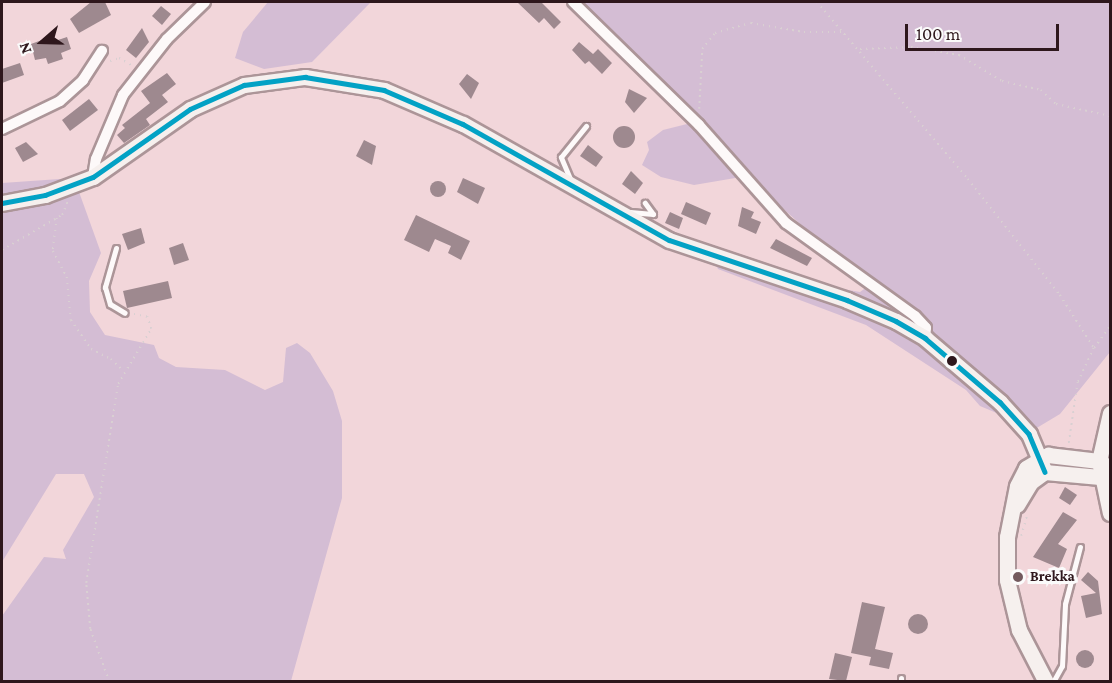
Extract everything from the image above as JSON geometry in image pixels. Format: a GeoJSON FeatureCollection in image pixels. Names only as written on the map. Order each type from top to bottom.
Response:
{"type":"FeatureCollection","features":[{"type":"Feature","properties":{"kind":"street"},"geometry":{"type":"LineString","coordinates":[[93,177],[109,122],[142,70],[205,2]]}},
{"type":"Feature","properties":{"kind":"street"},"geometry":{"type":"LineString","coordinates":[[573,2],[699,125],[786,223],[923,322],[925,338]]}},
{"type":"Feature","properties":{"kind":"street"},"geometry":{"type":"LineString","coordinates":[[2,129],[60,101],[83,80],[102,51]]}},
{"type":"Feature","properties":{"kind":"street"},"geometry":{"type":"LineString","coordinates":[[2,203],[65,188],[93,177],[207,100],[260,81],[305,77],[384,90],[424,106],[621,216],[669,240],[862,306],[925,338],[1021,424],[1040,457],[1045,472]]}},
{"type":"Feature","properties":{"kind":"street"},"geometry":{"type":"LineString","coordinates":[[1110,413],[1105,470],[1110,513]]}},
{"type":"Feature","properties":{"kind":"street"},"geometry":{"type":"LineString","coordinates":[[1040,457],[1105,470]]}},
{"type":"Feature","properties":{"kind":"street"},"geometry":{"type":"LineString","coordinates":[[1020,512],[1022,474],[1040,457]]}},
{"type":"Feature","properties":{"kind":"street"},"geometry":{"type":"LineString","coordinates":[[1046,681],[1025,645],[1010,596],[1006,549],[1031,482],[1045,472],[1105,470]]}},
{"type":"Feature","properties":{"kind":"lane"},"geometry":{"type":"LineString","coordinates":[[573,188],[561,157],[586,126]]}},
{"type":"Feature","properties":{"kind":"lane"},"geometry":{"type":"LineString","coordinates":[[621,216],[653,214],[645,203]]}},
{"type":"Feature","properties":{"kind":"lane"},"geometry":{"type":"LineString","coordinates":[[116,248],[105,287],[110,304],[125,313]]}},
{"type":"Feature","properties":{"kind":"lane"},"geometry":{"type":"LineString","coordinates":[[1053,681],[1062,666],[1065,604],[1080,547]]}},
{"type":"Feature","properties":{"kind":"path"},"geometry":{"type":"LineString","coordinates":[[817,2],[1060,295],[1094,348]]}},
{"type":"Feature","properties":{"kind":"path"},"geometry":{"type":"LineString","coordinates":[[699,125],[702,49],[715,33],[751,23],[804,32],[843,32]]}},
{"type":"Feature","properties":{"kind":"path"},"geometry":{"type":"LineString","coordinates":[[858,49],[911,47],[959,55],[1002,81],[1041,90],[1056,104],[1110,116]]}},
{"type":"Feature","properties":{"kind":"path"},"geometry":{"type":"LineString","coordinates":[[108,61],[119,58],[142,70]]}},
{"type":"Feature","properties":{"kind":"path"},"geometry":{"type":"LineString","coordinates":[[2,250],[57,218],[68,208],[65,188]]}},
{"type":"Feature","properties":{"kind":"path"},"geometry":{"type":"LineString","coordinates":[[57,218],[53,251],[67,278],[71,320],[91,349],[111,359],[125,372]]}},
{"type":"Feature","properties":{"kind":"path"},"geometry":{"type":"LineString","coordinates":[[109,681],[90,629],[86,583],[110,422],[125,372],[151,329],[147,317],[125,313]]}},
{"type":"Feature","properties":{"kind":"path"},"geometry":{"type":"LineString","coordinates":[[1065,451],[1078,382],[1094,348],[1110,326]]}},
{"type":"Feature","properties":{"kind":"path"},"geometry":{"type":"LineString","coordinates":[[1019,546],[1020,512]]}},
{"type":"Feature","properties":{"kind":"shaded area"},"geometry":{"type":"Polygon","coordinates":[[[268,2],[371,2],[312,62],[264,69],[235,58],[243,32],[268,2]]]}},
{"type":"Feature","properties":{"kind":"shaded area"},"geometry":{"type":"Polygon","coordinates":[[[582,2],[1110,2],[1110,352],[1060,414],[1035,429],[980,406],[966,390],[866,325],[718,269],[707,246],[837,288],[860,292],[875,281],[831,252],[747,176],[694,185],[661,177],[642,165],[649,150],[647,142],[663,130],[691,123],[693,110],[582,2]]]}},
{"type":"Feature","properties":{"kind":"shaded area"},"geometry":{"type":"Polygon","coordinates":[[[74,178],[101,253],[89,281],[90,312],[105,335],[154,345],[159,358],[176,367],[225,370],[265,390],[283,382],[286,348],[297,343],[310,353],[333,391],[342,421],[342,498],[291,681],[2,681],[2,616],[44,557],[66,559],[63,550],[94,497],[84,474],[56,474],[2,562],[2,183],[74,178]]]}},
{"type":"Feature","properties":{"kind":"building"},"geometry":{"type":"Polygon","coordinates":[[[91,2],[105,2],[111,15],[79,33],[70,19],[91,2]]]}},
{"type":"Feature","properties":{"kind":"building"},"geometry":{"type":"Polygon","coordinates":[[[517,2],[541,2],[561,22],[554,29],[544,18],[539,23],[517,2]]]}},
{"type":"Feature","properties":{"kind":"building"},"geometry":{"type":"Polygon","coordinates":[[[161,6],[171,14],[162,25],[152,16],[161,6]]]}},
{"type":"Feature","properties":{"kind":"building"},"geometry":{"type":"Polygon","coordinates":[[[142,28],[149,42],[136,58],[126,50],[142,28]]]}},
{"type":"Feature","properties":{"kind":"building"},"geometry":{"type":"Polygon","coordinates":[[[50,37],[52,42],[67,37],[71,49],[61,53],[63,59],[48,64],[46,58],[35,60],[31,44],[50,37]]]}},
{"type":"Feature","properties":{"kind":"building"},"geometry":{"type":"Polygon","coordinates":[[[579,42],[593,54],[598,49],[612,63],[602,74],[589,61],[585,64],[572,50],[579,42]]]}},
{"type":"Feature","properties":{"kind":"building"},"geometry":{"type":"Polygon","coordinates":[[[20,63],[24,75],[2,83],[2,69],[20,63]]]}},
{"type":"Feature","properties":{"kind":"building"},"geometry":{"type":"Polygon","coordinates":[[[167,73],[176,84],[162,95],[168,102],[146,119],[150,125],[124,143],[117,135],[125,128],[122,125],[150,103],[141,91],[167,73]]]}},
{"type":"Feature","properties":{"kind":"building"},"geometry":{"type":"Polygon","coordinates":[[[467,74],[479,83],[471,99],[459,84],[467,74]]]}},
{"type":"Feature","properties":{"kind":"building"},"geometry":{"type":"Polygon","coordinates":[[[629,89],[647,98],[634,113],[625,102],[629,89]]]}},
{"type":"Feature","properties":{"kind":"building"},"geometry":{"type":"Polygon","coordinates":[[[89,99],[98,110],[70,131],[62,120],[89,99]]]}},
{"type":"Feature","properties":{"kind":"building"},"geometry":{"type":"Polygon","coordinates":[[[624,126],[632,129],[635,137],[632,145],[624,148],[616,145],[613,137],[616,129],[624,126]]]}},
{"type":"Feature","properties":{"kind":"building"},"geometry":{"type":"Polygon","coordinates":[[[364,140],[376,146],[372,165],[356,156],[364,140]]]}},
{"type":"Feature","properties":{"kind":"building"},"geometry":{"type":"Polygon","coordinates":[[[26,142],[38,154],[23,162],[15,148],[26,142]]]}},
{"type":"Feature","properties":{"kind":"building"},"geometry":{"type":"Polygon","coordinates":[[[588,145],[603,157],[596,167],[580,156],[588,145]]]}},
{"type":"Feature","properties":{"kind":"building"},"geometry":{"type":"Polygon","coordinates":[[[631,171],[643,183],[635,194],[622,184],[631,171]]]}},
{"type":"Feature","properties":{"kind":"building"},"geometry":{"type":"Polygon","coordinates":[[[463,178],[485,188],[478,204],[457,192],[463,178]]]}},
{"type":"Feature","properties":{"kind":"building"},"geometry":{"type":"Polygon","coordinates":[[[435,181],[441,181],[446,189],[444,195],[435,197],[430,192],[430,186],[435,181]]]}},
{"type":"Feature","properties":{"kind":"building"},"geometry":{"type":"Polygon","coordinates":[[[686,202],[711,213],[706,225],[681,214],[686,202]]]}},
{"type":"Feature","properties":{"kind":"building"},"geometry":{"type":"Polygon","coordinates":[[[742,207],[754,212],[751,218],[761,222],[756,234],[738,226],[742,207]]]}},
{"type":"Feature","properties":{"kind":"building"},"geometry":{"type":"Polygon","coordinates":[[[670,212],[683,218],[679,229],[665,223],[670,212]]]}},
{"type":"Feature","properties":{"kind":"building"},"geometry":{"type":"Polygon","coordinates":[[[416,215],[470,241],[461,260],[448,253],[451,246],[435,239],[429,252],[404,240],[416,215]]]}},
{"type":"Feature","properties":{"kind":"building"},"geometry":{"type":"Polygon","coordinates":[[[141,228],[145,243],[128,250],[122,234],[141,228]]]}},
{"type":"Feature","properties":{"kind":"building"},"geometry":{"type":"Polygon","coordinates":[[[776,239],[812,258],[807,266],[770,248],[776,239]]]}},
{"type":"Feature","properties":{"kind":"building"},"geometry":{"type":"Polygon","coordinates":[[[183,243],[189,260],[174,265],[169,248],[183,243]]]}},
{"type":"Feature","properties":{"kind":"building"},"geometry":{"type":"Polygon","coordinates":[[[168,281],[172,298],[127,308],[123,291],[168,281]]]}},
{"type":"Feature","properties":{"kind":"building"},"geometry":{"type":"Polygon","coordinates":[[[1065,487],[1077,495],[1070,505],[1059,498],[1065,487]]]}},
{"type":"Feature","properties":{"kind":"building"},"geometry":{"type":"Polygon","coordinates":[[[1063,512],[1077,520],[1058,544],[1067,549],[1059,568],[1033,557],[1063,512]]]}},
{"type":"Feature","properties":{"kind":"building"},"geometry":{"type":"Polygon","coordinates":[[[1088,572],[1098,581],[1102,614],[1086,618],[1081,596],[1096,593],[1081,580],[1088,572]]]}},
{"type":"Feature","properties":{"kind":"building"},"geometry":{"type":"Polygon","coordinates":[[[862,602],[885,607],[875,649],[893,653],[889,669],[869,665],[871,657],[851,653],[862,602]]]}},
{"type":"Feature","properties":{"kind":"building"},"geometry":{"type":"Polygon","coordinates":[[[914,614],[922,614],[928,620],[928,628],[922,634],[914,634],[908,628],[908,620],[914,614]]]}},
{"type":"Feature","properties":{"kind":"building"},"geometry":{"type":"Polygon","coordinates":[[[1085,650],[1091,653],[1094,659],[1091,665],[1085,668],[1079,665],[1076,659],[1079,653],[1085,650]]]}},
{"type":"Feature","properties":{"kind":"building"},"geometry":{"type":"Polygon","coordinates":[[[835,653],[852,657],[846,681],[829,679],[835,653]]]}},
{"type":"Feature","properties":{"kind":"transit line"},"geometry":{"type":"LineString","coordinates":[[2,203],[45,195],[93,177],[190,109],[244,85],[305,77],[384,90],[463,124],[669,240],[847,300],[896,321],[925,338],[1000,402],[1029,434],[1045,472]]}},
{"type":"Feature","properties":{"kind":"place","name":"Brekka"},"geometry":{"type":"Point","coordinates":[1018,577]}}]}
